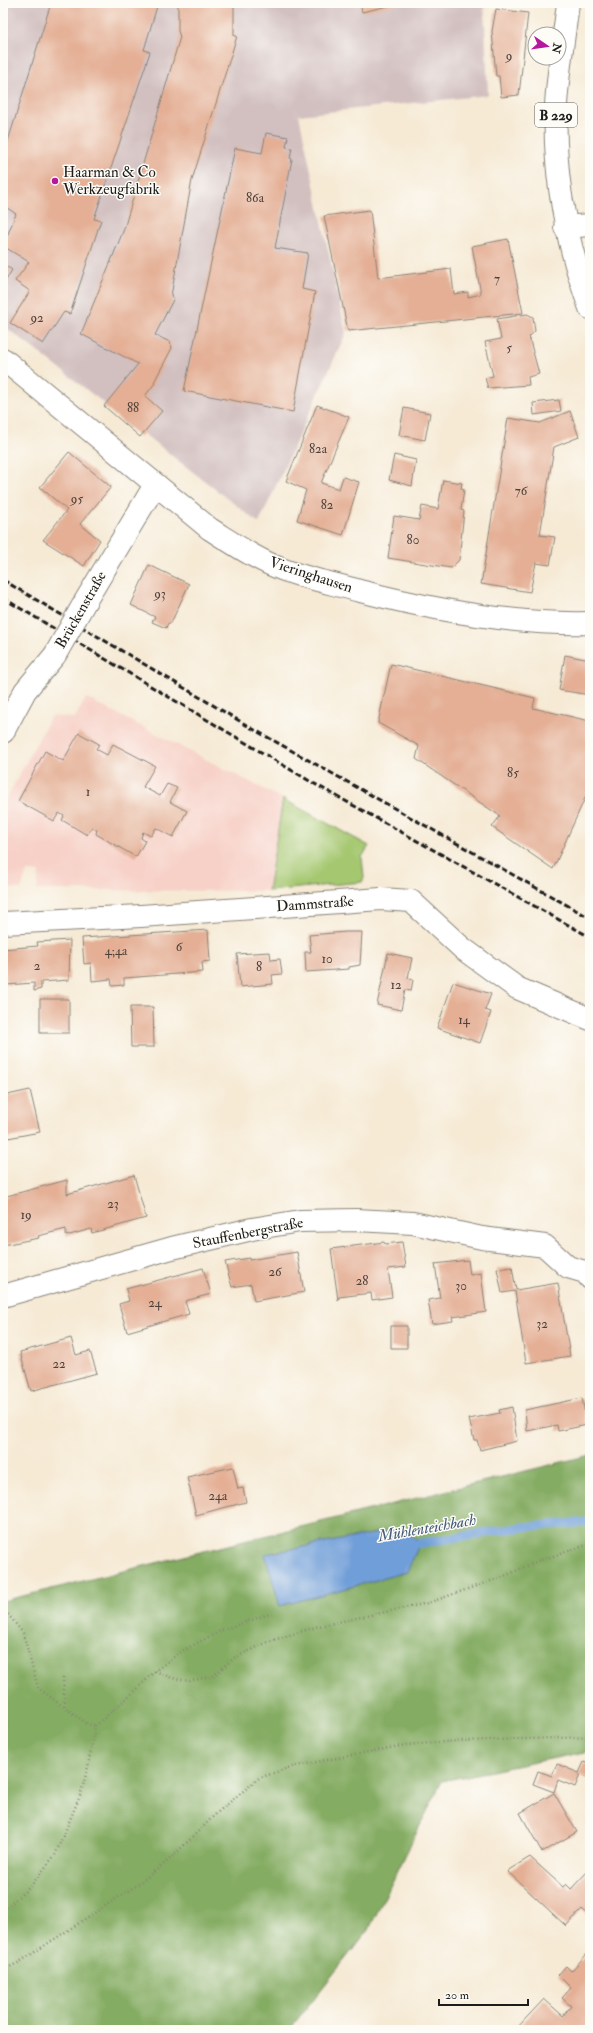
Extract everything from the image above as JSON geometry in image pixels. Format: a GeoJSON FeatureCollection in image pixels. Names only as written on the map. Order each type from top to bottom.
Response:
{"type":"FeatureCollection","features":[{"type":"Feature","properties":{"kind":"street","name":"B 229"},"geometry":{"type":"LineString","coordinates":[[568,3],[559,71],[556,112],[558,187],[565,227],[590,308]]}},
{"type":"Feature","properties":{"kind":"street"},"geometry":{"type":"LineString","coordinates":[[565,227],[590,225]]}},
{"type":"Feature","properties":{"kind":"street","name":"Vieringhausen"},"geometry":{"type":"LineString","coordinates":[[3,359],[50,396],[155,485],[210,529],[245,552],[283,569],[312,579],[399,601],[474,615],[553,624],[590,623]]}},
{"type":"Feature","properties":{"kind":"street","name":"Brückenstraße"},"geometry":{"type":"LineString","coordinates":[[3,732],[25,691],[55,655],[155,485]]}},
{"type":"Feature","properties":{"kind":"street","name":"Dammstraße"},"geometry":{"type":"LineString","coordinates":[[3,923],[141,916],[381,899],[411,901],[462,948],[517,988],[590,1019]]}},
{"type":"Feature","properties":{"kind":"street","name":"Stauffenbergstraße"},"geometry":{"type":"LineString","coordinates":[[3,1296],[172,1248],[252,1229],[300,1222],[356,1220],[413,1222],[482,1238],[545,1246],[568,1267],[585,1272],[590,1278]]}},
{"type":"Feature","properties":{"kind":"path"},"geometry":{"type":"LineString","coordinates":[[155,1671],[172,1678],[190,1681],[213,1676],[234,1658],[270,1641],[319,1626],[428,1603],[502,1577],[538,1561],[590,1544]]}},
{"type":"Feature","properties":{"kind":"path"},"geometry":{"type":"LineString","coordinates":[[3,1608],[23,1634],[38,1688],[86,1723],[95,1726]]}},
{"type":"Feature","properties":{"kind":"path"},"geometry":{"type":"LineString","coordinates":[[3,1910],[30,1887],[55,1855],[80,1796],[88,1767],[95,1726],[135,1691],[155,1671],[182,1651],[222,1630],[274,1612]]}},
{"type":"Feature","properties":{"kind":"path"},"geometry":{"type":"LineString","coordinates":[[63,1677],[65,1708]]}},
{"type":"Feature","properties":{"kind":"path"},"geometry":{"type":"LineString","coordinates":[[3,1970],[18,1963],[137,1885],[169,1860],[218,1812],[259,1778],[291,1767],[405,1745],[458,1741],[590,1737]]}},
{"type":"Feature","properties":{"kind":"shaded area"},"geometry":{"type":"Polygon","coordinates":[[[3,3],[484,3],[488,95],[299,115],[346,333],[259,523],[3,325],[3,3]]]}},
{"type":"Feature","properties":{"kind":"shaded area"},"geometry":{"type":"Polygon","coordinates":[[[86,698],[283,799],[268,891],[37,890],[39,872],[27,871],[21,889],[3,888],[3,805],[51,716],[75,718],[86,698]]]}},
{"type":"Feature","properties":{"kind":"green space"},"geometry":{"type":"Polygon","coordinates":[[[283,799],[369,846],[362,857],[364,878],[362,882],[268,891],[283,799]]]}},
{"type":"Feature","properties":{"kind":"green space"},"geometry":{"type":"Polygon","coordinates":[[[590,1455],[590,1751],[442,1781],[369,1929],[289,2030],[3,2030],[3,1601],[590,1455]]]}},
{"type":"Feature","properties":{"kind":"water"},"geometry":{"type":"Polygon","coordinates":[[[399,1529],[420,1541],[407,1572],[280,1606],[265,1554],[399,1529]]]}},
{"type":"Feature","properties":{"kind":"building","name":"Haarman & Co Werkzeugfabrik"},"geometry":{"type":"Polygon","coordinates":[[[51,3],[158,3],[144,50],[150,52],[94,219],[101,220],[70,314],[64,312],[43,344],[10,323],[30,291],[15,281],[29,262],[3,246],[16,214],[3,205],[3,157],[51,3]]]}},
{"type":"Feature","properties":{"kind":"building"},"geometry":{"type":"Polygon","coordinates":[[[178,3],[234,3],[234,36],[237,36],[192,180],[171,296],[174,298],[155,335],[170,342],[172,348],[154,382],[155,383],[145,396],[162,411],[140,437],[104,406],[138,364],[81,334],[124,229],[180,37],[178,31],[178,3]]]}},
{"type":"Feature","properties":{"kind":"building"},"geometry":{"type":"Polygon","coordinates":[[[360,3],[397,3],[397,4],[362,12],[360,3]]]}},
{"type":"Feature","properties":{"kind":"building"},"geometry":{"type":"Polygon","coordinates":[[[496,9],[528,13],[519,95],[501,97],[499,76],[496,76],[492,31],[496,9]]]}},
{"type":"Feature","properties":{"kind":"building"},"geometry":{"type":"Polygon","coordinates":[[[3,37],[7,38],[3,48],[3,37]]]}},
{"type":"Feature","properties":{"kind":"building"},"geometry":{"type":"Polygon","coordinates":[[[266,133],[288,137],[286,147],[292,148],[290,158],[292,159],[275,248],[308,253],[302,289],[315,292],[293,412],[184,391],[235,148],[262,153],[266,133]]]}},
{"type":"Feature","properties":{"kind":"building"},"geometry":{"type":"Polygon","coordinates":[[[370,210],[378,278],[451,269],[454,294],[468,292],[468,297],[481,294],[472,246],[508,239],[523,313],[348,331],[324,216],[370,210]]]}},
{"type":"Feature","properties":{"kind":"building"},"geometry":{"type":"Polygon","coordinates":[[[3,264],[12,270],[3,285],[3,264]]]}},
{"type":"Feature","properties":{"kind":"building"},"geometry":{"type":"Polygon","coordinates":[[[527,314],[533,317],[535,331],[529,337],[539,374],[528,377],[529,385],[488,388],[485,378],[493,376],[485,342],[501,339],[497,319],[527,314]]]}},
{"type":"Feature","properties":{"kind":"building"},"geometry":{"type":"Polygon","coordinates":[[[559,400],[561,411],[534,415],[533,403],[559,400]]]}},
{"type":"Feature","properties":{"kind":"building"},"geometry":{"type":"Polygon","coordinates":[[[317,405],[349,417],[321,483],[339,489],[343,477],[359,482],[343,535],[297,520],[306,490],[286,481],[317,405]]]}},
{"type":"Feature","properties":{"kind":"building"},"geometry":{"type":"Polygon","coordinates":[[[404,408],[430,413],[425,440],[399,435],[404,408]]]}},
{"type":"Feature","properties":{"kind":"building"},"geometry":{"type":"Polygon","coordinates":[[[570,411],[579,437],[554,447],[540,535],[555,537],[550,565],[536,563],[530,592],[481,584],[508,418],[540,423],[570,411]]]}},
{"type":"Feature","properties":{"kind":"building"},"geometry":{"type":"Polygon","coordinates":[[[69,452],[111,487],[80,524],[100,540],[84,566],[43,540],[67,510],[40,487],[69,452]]]}},
{"type":"Feature","properties":{"kind":"building"},"geometry":{"type":"Polygon","coordinates":[[[394,455],[416,460],[412,486],[389,480],[394,455]]]}},
{"type":"Feature","properties":{"kind":"building"},"geometry":{"type":"Polygon","coordinates":[[[443,480],[462,483],[461,488],[464,489],[461,510],[464,511],[459,560],[451,568],[388,558],[394,516],[419,520],[422,506],[438,509],[443,480]]]}},
{"type":"Feature","properties":{"kind":"building"},"geometry":{"type":"Polygon","coordinates":[[[149,565],[189,584],[171,623],[168,623],[166,628],[152,622],[155,617],[131,605],[149,565]]]}},
{"type":"Feature","properties":{"kind":"building"},"geometry":{"type":"Polygon","coordinates":[[[565,655],[590,660],[590,695],[559,690],[565,655]]]}},
{"type":"Feature","properties":{"kind":"building"},"geometry":{"type":"Polygon","coordinates":[[[391,664],[535,698],[533,708],[590,721],[590,787],[553,869],[492,827],[500,816],[416,759],[419,746],[378,723],[391,664]]]}},
{"type":"Feature","properties":{"kind":"building"},"geometry":{"type":"Polygon","coordinates":[[[79,733],[99,744],[96,749],[107,755],[113,744],[155,766],[143,787],[160,796],[167,784],[177,788],[170,802],[187,811],[173,837],[156,828],[151,836],[143,832],[141,838],[145,841],[136,857],[96,834],[97,830],[92,827],[87,835],[62,820],[64,816],[59,813],[54,821],[18,801],[45,751],[63,761],[79,733]]]}},
{"type":"Feature","properties":{"kind":"building"},"geometry":{"type":"Polygon","coordinates":[[[208,930],[210,961],[202,962],[203,972],[124,978],[124,985],[112,986],[111,979],[92,981],[91,963],[84,964],[82,938],[208,930]]]}},
{"type":"Feature","properties":{"kind":"building"},"geometry":{"type":"Polygon","coordinates":[[[362,932],[360,965],[349,967],[349,969],[306,972],[305,952],[311,952],[309,935],[362,932]]]}},
{"type":"Feature","properties":{"kind":"building"},"geometry":{"type":"Polygon","coordinates":[[[70,940],[69,980],[41,982],[41,989],[34,991],[34,983],[6,985],[3,949],[38,946],[37,942],[70,940]]]}},
{"type":"Feature","properties":{"kind":"building"},"geometry":{"type":"Polygon","coordinates":[[[270,952],[271,960],[280,959],[282,974],[272,975],[273,984],[240,987],[237,954],[270,952]]]}},
{"type":"Feature","properties":{"kind":"building"},"geometry":{"type":"Polygon","coordinates":[[[388,953],[412,958],[408,978],[413,980],[411,991],[405,990],[401,1010],[377,1005],[388,953]]]}},
{"type":"Feature","properties":{"kind":"building"},"geometry":{"type":"Polygon","coordinates":[[[453,982],[491,994],[485,1010],[491,1012],[480,1043],[437,1028],[453,982]]]}},
{"type":"Feature","properties":{"kind":"building"},"geometry":{"type":"Polygon","coordinates":[[[40,999],[69,999],[69,1033],[40,1033],[40,999]]]}},
{"type":"Feature","properties":{"kind":"building"},"geometry":{"type":"Polygon","coordinates":[[[130,1007],[153,1007],[154,1047],[131,1047],[130,1007]]]}},
{"type":"Feature","properties":{"kind":"building"},"geometry":{"type":"Polygon","coordinates":[[[30,1090],[40,1132],[3,1139],[3,1096],[30,1090]]]}},
{"type":"Feature","properties":{"kind":"building"},"geometry":{"type":"Polygon","coordinates":[[[134,1175],[146,1218],[92,1233],[91,1229],[66,1236],[66,1229],[38,1236],[39,1238],[3,1245],[3,1197],[67,1180],[67,1194],[134,1175]]]}},
{"type":"Feature","properties":{"kind":"building"},"geometry":{"type":"Polygon","coordinates":[[[384,1242],[385,1244],[402,1242],[406,1267],[388,1269],[392,1297],[372,1300],[371,1293],[339,1297],[338,1300],[331,1249],[384,1242]]]}},
{"type":"Feature","properties":{"kind":"building"},"geometry":{"type":"Polygon","coordinates":[[[297,1252],[304,1292],[254,1301],[251,1284],[232,1287],[225,1262],[249,1258],[249,1260],[297,1252]]]}},
{"type":"Feature","properties":{"kind":"building"},"geometry":{"type":"Polygon","coordinates":[[[468,1260],[470,1275],[481,1273],[486,1312],[452,1317],[453,1321],[432,1324],[428,1300],[440,1298],[435,1264],[468,1260]]]}},
{"type":"Feature","properties":{"kind":"building"},"geometry":{"type":"Polygon","coordinates":[[[512,1267],[516,1290],[558,1283],[570,1356],[526,1363],[515,1291],[502,1293],[497,1269],[512,1267]]]}},
{"type":"Feature","properties":{"kind":"building"},"geometry":{"type":"Polygon","coordinates":[[[203,1268],[211,1294],[185,1301],[189,1314],[127,1332],[119,1304],[129,1301],[126,1289],[203,1268]]]}},
{"type":"Feature","properties":{"kind":"building"},"geometry":{"type":"Polygon","coordinates":[[[391,1326],[407,1326],[407,1348],[391,1348],[391,1326]]]}},
{"type":"Feature","properties":{"kind":"building"},"geometry":{"type":"Polygon","coordinates":[[[71,1338],[76,1355],[90,1351],[97,1373],[31,1391],[20,1352],[71,1338]]]}},
{"type":"Feature","properties":{"kind":"building"},"geometry":{"type":"Polygon","coordinates":[[[582,1398],[587,1425],[558,1431],[557,1425],[527,1431],[525,1410],[582,1398]]]}},
{"type":"Feature","properties":{"kind":"building"},"geometry":{"type":"Polygon","coordinates":[[[512,1407],[517,1441],[480,1450],[477,1440],[474,1440],[469,1419],[500,1413],[499,1410],[512,1407]]]}},
{"type":"Feature","properties":{"kind":"building"},"geometry":{"type":"Polygon","coordinates":[[[233,1467],[238,1489],[243,1488],[246,1502],[196,1515],[187,1477],[233,1467]]]}},
{"type":"Feature","properties":{"kind":"building"},"geometry":{"type":"Polygon","coordinates":[[[584,1762],[590,1764],[590,1779],[580,1775],[575,1787],[558,1780],[554,1792],[533,1784],[538,1771],[552,1776],[557,1764],[579,1773],[584,1762]]]}},
{"type":"Feature","properties":{"kind":"building"},"geometry":{"type":"Polygon","coordinates":[[[554,1793],[577,1832],[542,1852],[520,1813],[554,1793]]]}},
{"type":"Feature","properties":{"kind":"building"},"geometry":{"type":"Polygon","coordinates":[[[530,1857],[563,1887],[566,1884],[571,1889],[588,1871],[590,1872],[590,1916],[582,1909],[566,1926],[507,1871],[530,1857]]]}},
{"type":"Feature","properties":{"kind":"building"},"geometry":{"type":"Polygon","coordinates":[[[590,1951],[589,2023],[582,2030],[515,2030],[544,1999],[563,2016],[571,2006],[562,1998],[571,1988],[558,1975],[566,1966],[571,1971],[590,1951]]]}},
{"type":"Feature","properties":{"kind":"waterway","name":"Mühlenteichbach"},"geometry":{"type":"LineString","coordinates":[[409,1545],[523,1527],[590,1522]]}},
{"type":"Feature","properties":{"kind":"railway"},"geometry":{"type":"LineString","coordinates":[[3,580],[253,729],[590,918]]}},
{"type":"Feature","properties":{"kind":"railway"},"geometry":{"type":"LineString","coordinates":[[3,598],[313,783],[590,937]]}},
{"type":"Feature","properties":{"kind":"place","name":"Haarman & Co Werkzeugfabrik"},"geometry":{"type":"Point","coordinates":[55,181]}}]}
